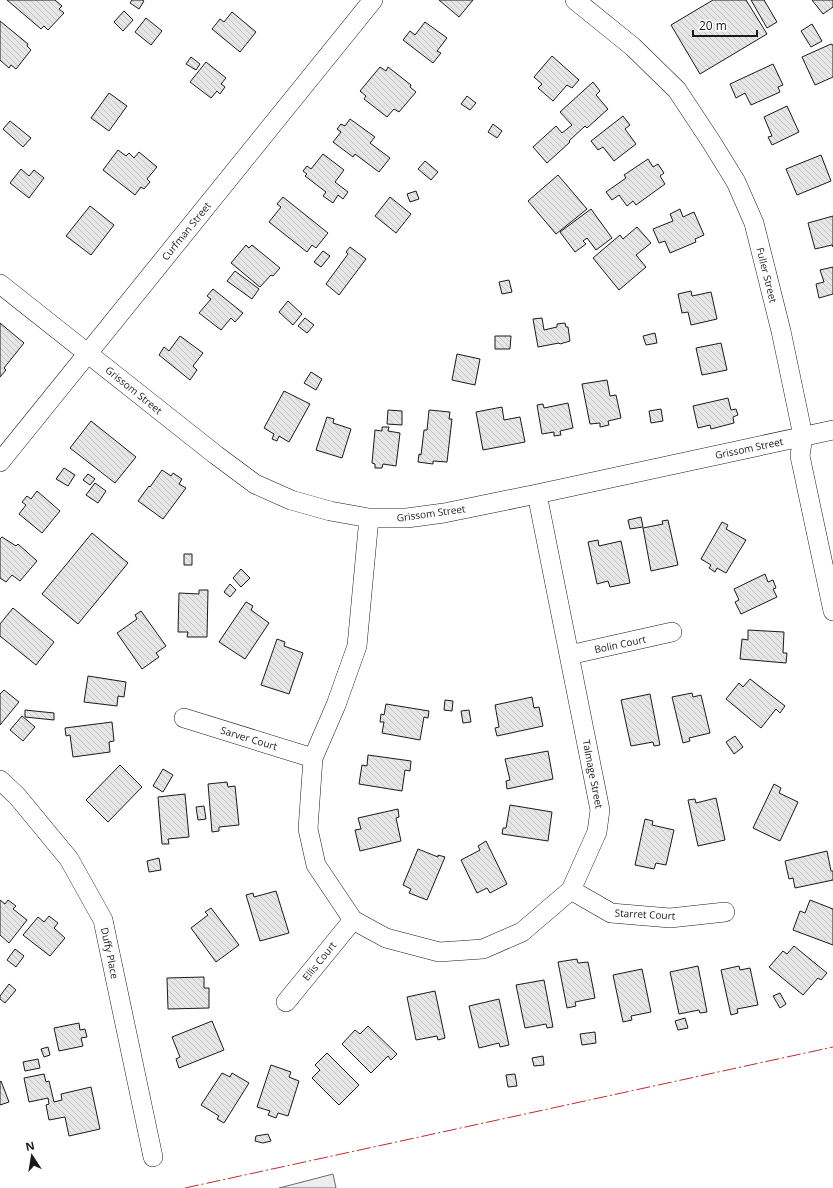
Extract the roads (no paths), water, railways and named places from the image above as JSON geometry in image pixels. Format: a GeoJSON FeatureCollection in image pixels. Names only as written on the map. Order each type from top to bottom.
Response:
{"type":"FeatureCollection","features":[{"type":"Feature","properties":{"kind":"street","name":"Curfman Street"},"geometry":{"type":"LineString","coordinates":[[0,462],[87,352],[373,0]]}},
{"type":"Feature","properties":{"kind":"street","name":"Fuller Street"},"geometry":{"type":"LineString","coordinates":[[575,0],[633,47],[676,90],[712,143],[736,182],[754,223],[782,331],[803,436],[800,456],[833,611]]}},
{"type":"Feature","properties":{"kind":"street","name":"Grissom Street"},"geometry":{"type":"LineString","coordinates":[[0,284],[216,455],[255,484],[291,500],[330,511],[369,518],[407,518],[444,513],[833,430]]}},
{"type":"Feature","properties":{"kind":"street","name":"Talmage Street"},"geometry":{"type":"LineString","coordinates":[[369,518],[357,646],[336,705],[313,758],[308,829],[316,865],[353,920],[386,938],[438,952],[483,949],[522,932],[571,890],[597,832],[600,810],[537,494]]}},
{"type":"Feature","properties":{"kind":"street","name":"Bolin Court"},"geometry":{"type":"LineString","coordinates":[[569,655],[672,632]]}},
{"type":"Feature","properties":{"kind":"street","name":"Sarver Court"},"geometry":{"type":"LineString","coordinates":[[184,718],[313,758]]}},
{"type":"Feature","properties":{"kind":"street","name":"Duffy Place"},"geometry":{"type":"LineString","coordinates":[[0,780],[18,796],[69,859],[103,920],[153,1158]]}},
{"type":"Feature","properties":{"kind":"street","name":"Starret Court"},"geometry":{"type":"LineString","coordinates":[[571,890],[610,913],[670,918],[725,912]]}},
{"type":"Feature","properties":{"kind":"street","name":"Ellis Court"},"geometry":{"type":"LineString","coordinates":[[286,1002],[353,920]]}}]}
